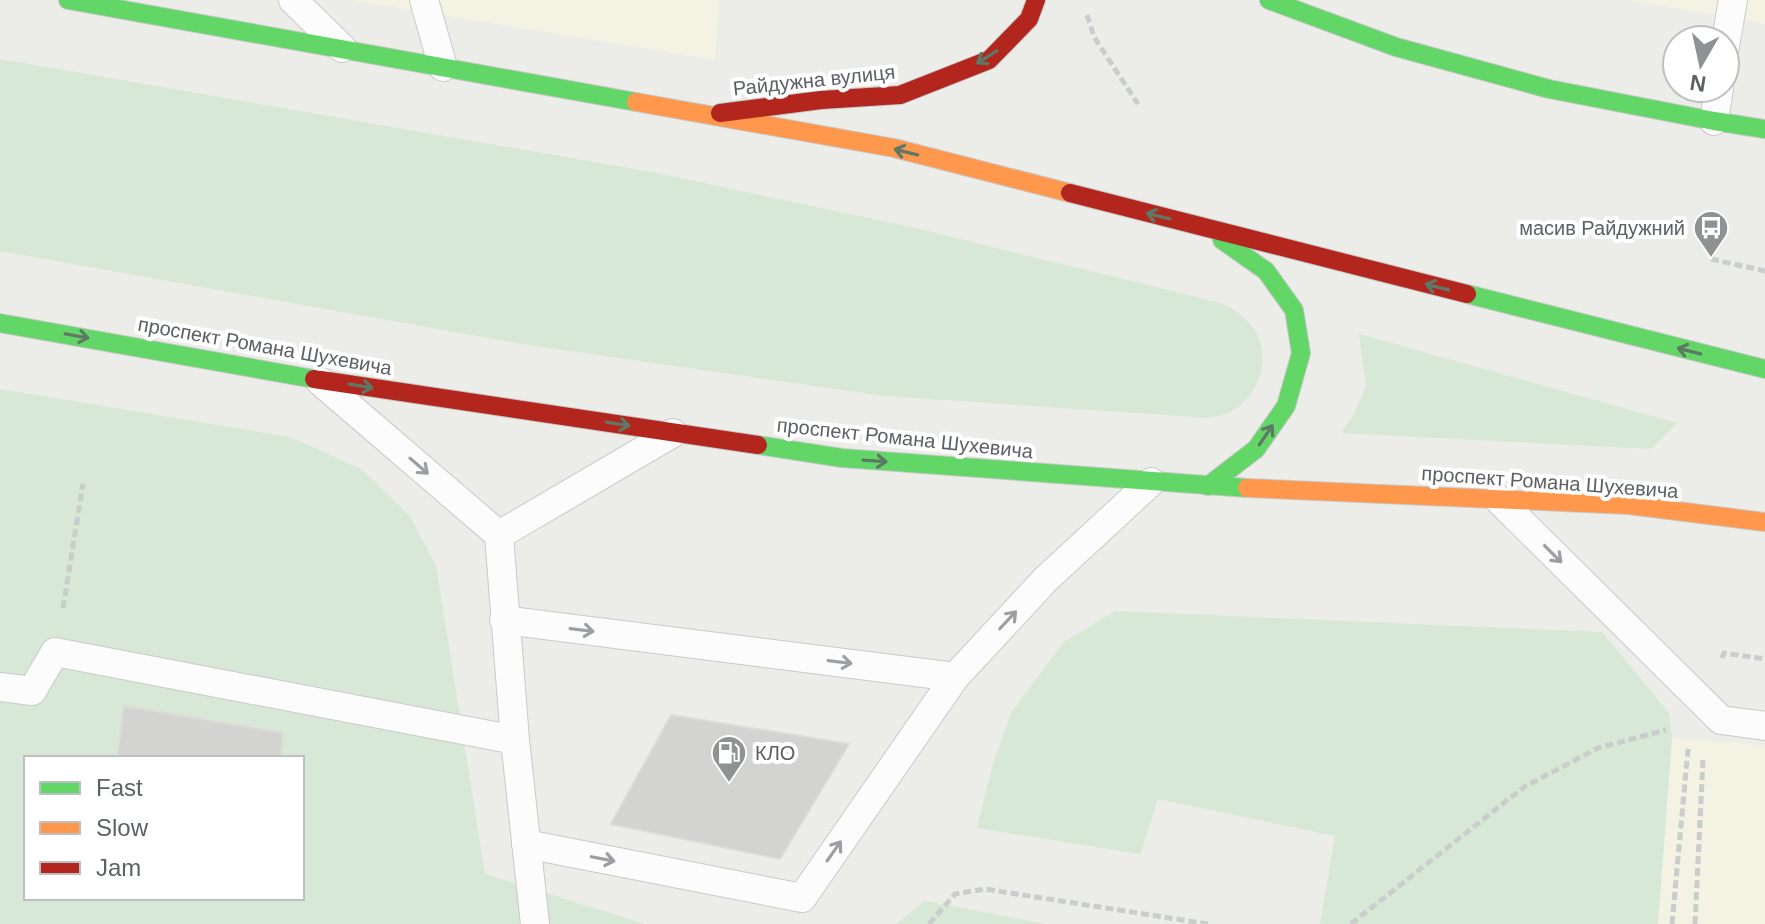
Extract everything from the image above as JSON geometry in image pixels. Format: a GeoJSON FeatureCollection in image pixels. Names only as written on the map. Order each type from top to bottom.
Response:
{"type":"FeatureCollection","features":[{"type":"Feature","properties":{"kind":"main road"},"geometry":{"type":"LineString","coordinates":[[68,0],[894,148],[1765,369]]}},
{"type":"Feature","properties":{"kind":"main road","name":"Райдужна вулиця"},"geometry":{"type":"LineString","coordinates":[[705,115],[821,100],[900,95],[989,60],[1029,19],[1036,0]]}},
{"type":"Feature","properties":{"kind":"main road"},"geometry":{"type":"LineString","coordinates":[[1269,0],[1396,47],[1549,89],[1765,129]]}},
{"type":"Feature","properties":{"kind":"main road"},"geometry":{"type":"LineString","coordinates":[[1205,228],[1266,271],[1294,310],[1301,353],[1286,406],[1256,449],[1208,486]]}},
{"type":"Feature","properties":{"kind":"main road","name":"проспект Романа Шухевича"},"geometry":{"type":"LineString","coordinates":[[0,323],[317,379],[842,458],[1208,486],[1629,505],[1765,522]]}},
{"type":"Feature","properties":{"kind":"lane"},"geometry":{"type":"LineString","coordinates":[[138,0],[175,18]]}},
{"type":"Feature","properties":{"kind":"lane"},"geometry":{"type":"LineString","coordinates":[[293,0],[342,48]]}},
{"type":"Feature","properties":{"kind":"lane"},"geometry":{"type":"LineString","coordinates":[[424,0],[443,67]]}},
{"type":"Feature","properties":{"kind":"lane"},"geometry":{"type":"LineString","coordinates":[[1729,24],[1733,0]]}},
{"type":"Feature","properties":{"kind":"lane"},"geometry":{"type":"LineString","coordinates":[[1714,121],[1717,104]]}},
{"type":"Feature","properties":{"kind":"lane"},"geometry":{"type":"LineString","coordinates":[[317,379],[499,535],[515,740],[535,924]]}},
{"type":"Feature","properties":{"kind":"lane"},"geometry":{"type":"LineString","coordinates":[[499,535],[673,433]]}},
{"type":"Feature","properties":{"kind":"lane"},"geometry":{"type":"LineString","coordinates":[[526,844],[802,898],[955,677],[1046,579],[1151,482]]}},
{"type":"Feature","properties":{"kind":"lane"},"geometry":{"type":"LineString","coordinates":[[1498,499],[1721,720],[1765,726]]}},
{"type":"Feature","properties":{"kind":"lane"},"geometry":{"type":"LineString","coordinates":[[504,620],[955,677]]}},
{"type":"Feature","properties":{"kind":"lane"},"geometry":{"type":"LineString","coordinates":[[0,687],[32,691],[55,652],[515,740]]}},
{"type":"Feature","properties":{"kind":"path"},"geometry":{"type":"LineString","coordinates":[[1086,12],[1094,37],[1138,104]]}},
{"type":"Feature","properties":{"kind":"path"},"geometry":{"type":"LineString","coordinates":[[1711,259],[1765,271]]}},
{"type":"Feature","properties":{"kind":"path"},"geometry":{"type":"LineString","coordinates":[[55,652],[83,484]]}},
{"type":"Feature","properties":{"kind":"path"},"geometry":{"type":"LineString","coordinates":[[1717,667],[1724,653],[1765,659]]}},
{"type":"Feature","properties":{"kind":"path"},"geometry":{"type":"LineString","coordinates":[[1351,924],[1524,787],[1598,748],[1675,727]]}},
{"type":"Feature","properties":{"kind":"path"},"geometry":{"type":"LineString","coordinates":[[1672,924],[1688,739]]}},
{"type":"Feature","properties":{"kind":"path"},"geometry":{"type":"LineString","coordinates":[[1695,924],[1703,758]]}},
{"type":"Feature","properties":{"kind":"path"},"geometry":{"type":"LineString","coordinates":[[929,924],[955,894],[985,889],[1208,924]]}},
{"type":"Feature","properties":{"kind":"shaded area"},"geometry":{"type":"Polygon","coordinates":[[[351,0],[719,0],[715,60],[351,0]]]}},
{"type":"Feature","properties":{"kind":"shaded area"},"geometry":{"type":"Polygon","coordinates":[[[1626,0],[1765,0],[1765,24],[1626,0]]]}},
{"type":"Feature","properties":{"kind":"shaded area"},"geometry":{"type":"Polygon","coordinates":[[[1672,738],[1765,745],[1765,924],[1658,924],[1672,738]]]}},
{"type":"Feature","properties":{"kind":"green space"},"geometry":{"type":"Polygon","coordinates":[[[0,59],[652,172],[915,228],[1221,303],[1252,326],[1262,349],[1260,374],[1249,397],[1239,406],[1210,418],[885,396],[515,343],[0,251],[0,59]]]}},
{"type":"Feature","properties":{"kind":"green space"},"geometry":{"type":"Polygon","coordinates":[[[1359,334],[1677,423],[1651,449],[1341,433],[1354,414],[1366,386],[1359,334]]]}},
{"type":"Feature","properties":{"kind":"green space"},"geometry":{"type":"Polygon","coordinates":[[[0,389],[290,437],[361,469],[410,516],[436,566],[485,874],[645,924],[0,924],[0,389]]]}},
{"type":"Feature","properties":{"kind":"green space"},"geometry":{"type":"Polygon","coordinates":[[[1115,611],[1602,632],[1669,713],[1672,738],[1658,924],[1320,924],[1335,836],[1158,799],[1140,854],[977,828],[993,764],[1011,713],[1064,642],[1115,611]]]}},
{"type":"Feature","properties":{"kind":"green space"},"geometry":{"type":"Polygon","coordinates":[[[925,901],[1046,924],[896,924],[925,901]]]}},
{"type":"Feature","properties":{"kind":"building"},"geometry":{"type":"Polygon","coordinates":[[[124,706],[283,733],[281,756],[117,756],[124,706]]]}},
{"type":"Feature","properties":{"kind":"building","name":"КЛО"},"geometry":{"type":"Polygon","coordinates":[[[671,715],[849,744],[780,859],[611,824],[671,715]]]}},
{"type":"Feature","properties":{"kind":"traffic: fast"},"geometry":{"type":"LineString","coordinates":[[68,0],[636,102]]}},
{"type":"Feature","properties":{"kind":"traffic: fast"},"geometry":{"type":"LineString","coordinates":[[1269,0],[1396,47],[1549,89],[1765,129]]}},
{"type":"Feature","properties":{"kind":"traffic: fast"},"geometry":{"type":"LineString","coordinates":[[1208,486],[1256,449],[1286,406],[1301,353],[1294,310],[1266,271],[1222,240]]}},
{"type":"Feature","properties":{"kind":"traffic: fast"},"geometry":{"type":"LineString","coordinates":[[1467,294],[1765,369]]}},
{"type":"Feature","properties":{"kind":"traffic: fast"},"geometry":{"type":"LineString","coordinates":[[0,323],[314,379]]}},
{"type":"Feature","properties":{"kind":"traffic: fast"},"geometry":{"type":"LineString","coordinates":[[758,445],[842,458],[1247,488]]}},
{"type":"Feature","properties":{"kind":"traffic: slow"},"geometry":{"type":"LineString","coordinates":[[636,102],[894,148],[1070,193]]}},
{"type":"Feature","properties":{"kind":"traffic: slow"},"geometry":{"type":"LineString","coordinates":[[1247,488],[1629,505],[1765,522]]}},
{"type":"Feature","properties":{"kind":"traffic: jam"},"geometry":{"type":"LineString","coordinates":[[720,113],[821,100],[900,95],[989,60],[1029,19],[1036,0]]}},
{"type":"Feature","properties":{"kind":"traffic: jam"},"geometry":{"type":"LineString","coordinates":[[1070,193],[1467,294]]}},
{"type":"Feature","properties":{"kind":"traffic: jam"},"geometry":{"type":"LineString","coordinates":[[314,379],[758,445]]}},
{"type":"Feature","properties":{"kind":"place","name":"масив Райдужний"},"geometry":{"type":"Point","coordinates":[1711,259]}},
{"type":"Feature","properties":{"kind":"place","name":"КЛО"},"geometry":{"type":"Point","coordinates":[729,784]}}]}
